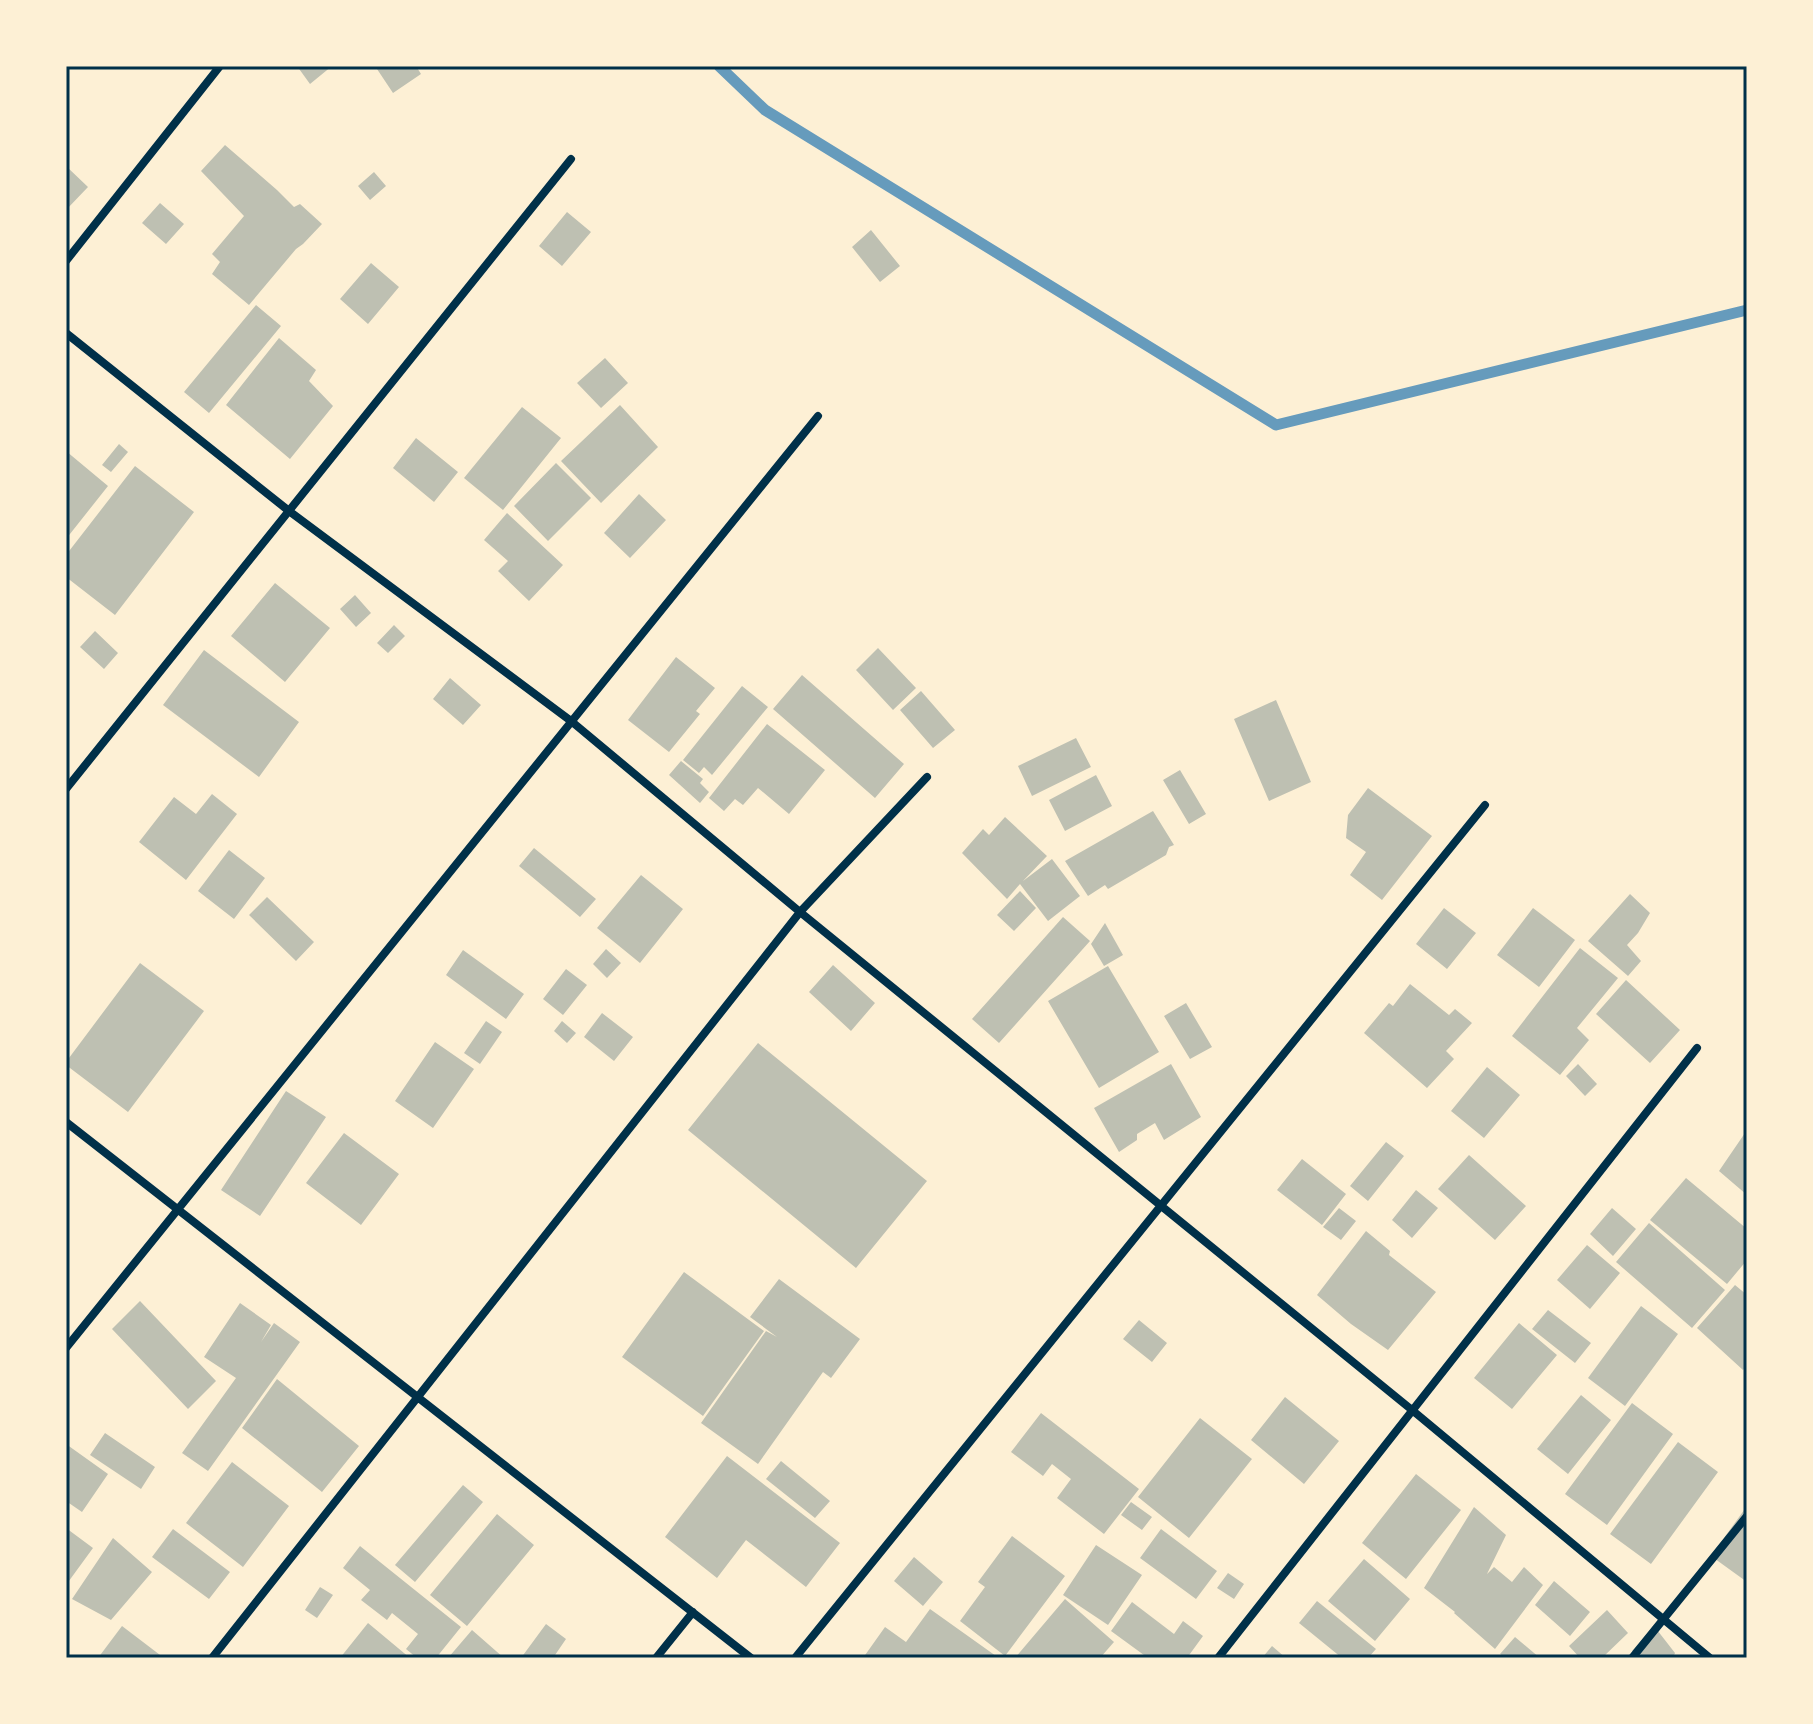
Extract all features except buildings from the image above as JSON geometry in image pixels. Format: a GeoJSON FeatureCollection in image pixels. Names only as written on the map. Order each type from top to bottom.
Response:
{"type":"FeatureCollection","features":[{"type":"Feature","properties":{"kind":"street"},"geometry":{"type":"LineString","coordinates":[[66,261],[220,66]]}},
{"type":"Feature","properties":{"kind":"street"},"geometry":{"type":"LineString","coordinates":[[66,789],[571,159]]}},
{"type":"Feature","properties":{"kind":"street"},"geometry":{"type":"LineString","coordinates":[[66,333],[289,511],[571,721],[1710,1658]]}},
{"type":"Feature","properties":{"kind":"street"},"geometry":{"type":"LineString","coordinates":[[66,1348],[818,416]]}},
{"type":"Feature","properties":{"kind":"street"},"geometry":{"type":"LineString","coordinates":[[212,1658],[800,912],[927,777]]}},
{"type":"Feature","properties":{"kind":"street"},"geometry":{"type":"LineString","coordinates":[[795,1658],[1485,805]]}},
{"type":"Feature","properties":{"kind":"street"},"geometry":{"type":"LineString","coordinates":[[1218,1658],[1697,1048]]}},
{"type":"Feature","properties":{"kind":"street"},"geometry":{"type":"LineString","coordinates":[[66,1122],[751,1658]]}},
{"type":"Feature","properties":{"kind":"street"},"geometry":{"type":"LineString","coordinates":[[1632,1658],[1747,1516]]}},
{"type":"Feature","properties":{"kind":"street"},"geometry":{"type":"LineString","coordinates":[[656,1658],[693,1612]]}},
{"type":"Feature","properties":{"kind":"waterway"},"geometry":{"type":"LineString","coordinates":[[719,66],[765,110],[1276,425],[1747,310]]}}]}
